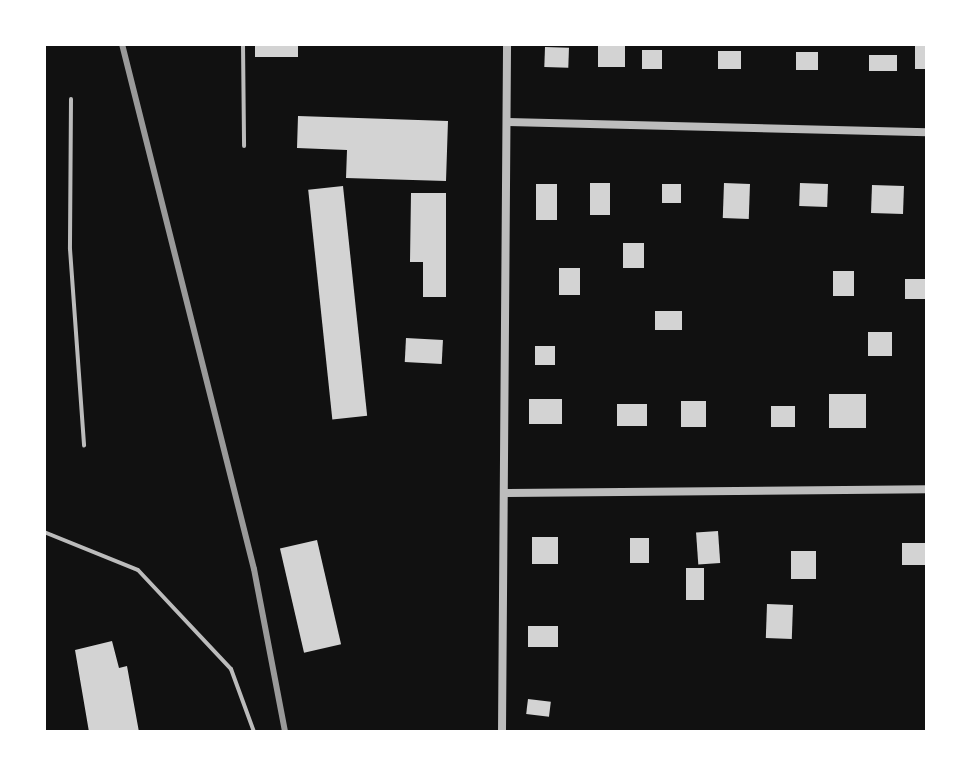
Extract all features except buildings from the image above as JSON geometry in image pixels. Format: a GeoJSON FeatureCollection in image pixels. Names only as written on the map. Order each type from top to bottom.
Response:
{"type":"FeatureCollection","features":[{"type":"Feature","properties":{"kind":"street"},"geometry":{"type":"LineString","coordinates":[[502,732],[507,44]]}},
{"type":"Feature","properties":{"kind":"street"},"geometry":{"type":"LineString","coordinates":[[508,122],[927,132]]}},
{"type":"Feature","properties":{"kind":"street"},"geometry":{"type":"LineString","coordinates":[[506,493],[927,489]]}},
{"type":"Feature","properties":{"kind":"lane"},"geometry":{"type":"LineString","coordinates":[[243,44],[244,146]]}},
{"type":"Feature","properties":{"kind":"lane"},"geometry":{"type":"LineString","coordinates":[[71,99],[70,249],[84,446]]}},
{"type":"Feature","properties":{"kind":"lane"},"geometry":{"type":"LineString","coordinates":[[44,532],[138,570],[231,669],[254,732]]}},
{"type":"Feature","properties":{"kind":"railway"},"geometry":{"type":"LineString","coordinates":[[122,44],[254,569],[285,732]]}}]}
